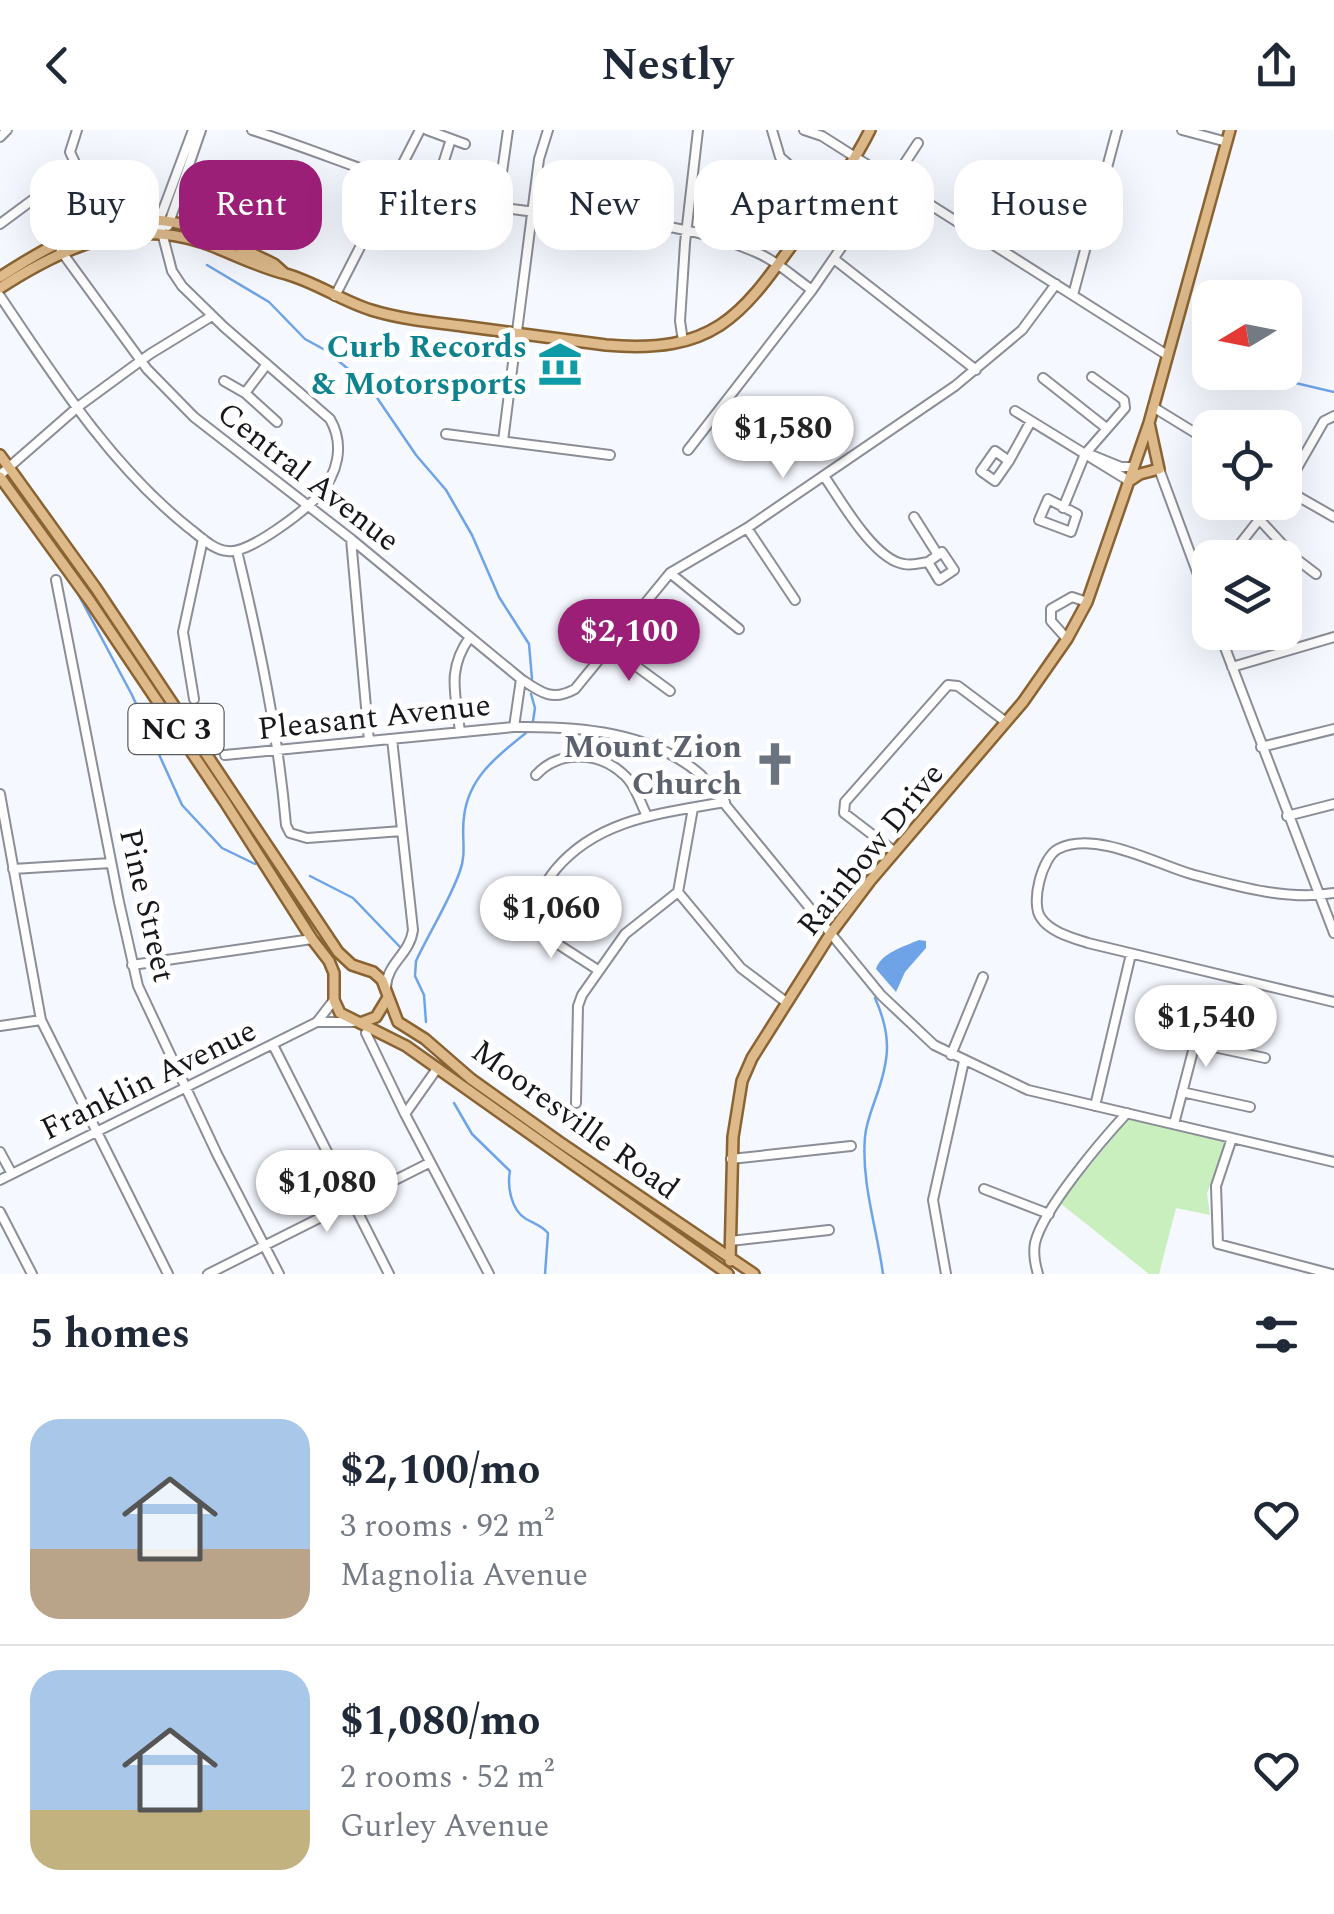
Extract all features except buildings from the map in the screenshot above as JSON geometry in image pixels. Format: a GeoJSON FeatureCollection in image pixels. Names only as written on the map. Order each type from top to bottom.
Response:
{"type":"FeatureCollection","features":[{"type":"Feature","properties":{"kind":"main road"},"geometry":{"type":"LineString","coordinates":[[853,160],[870,130]]}},
{"type":"Feature","properties":{"kind":"main road","name":"Rainbow Drive"},"geometry":{"type":"LineString","coordinates":[[729,1274],[732,1159],[742,1081],[752,1058],[831,933],[1006,722],[1068,638],[1087,602],[1149,423],[1230,130]]}},
{"type":"Feature","properties":{"kind":"main road"},"geometry":{"type":"LineString","coordinates":[[159,221],[203,232],[276,264],[284,273]]}},
{"type":"Feature","properties":{"kind":"main road"},"geometry":{"type":"LineString","coordinates":[[0,288],[61,251],[110,236],[164,234],[198,241],[271,272],[284,273],[336,296],[399,316],[634,348],[683,341],[713,329],[741,311],[789,250]]}},
{"type":"Feature","properties":{"kind":"main road"},"geometry":{"type":"LineString","coordinates":[[0,277],[44,250]]}},
{"type":"Feature","properties":{"kind":"main road"},"geometry":{"type":"LineString","coordinates":[[1149,423],[1158,466]]}},
{"type":"Feature","properties":{"kind":"main road","name":"Mooresville Road"},"geometry":{"type":"LineString","coordinates":[[0,454],[3,473],[330,964],[340,1013],[393,1038],[729,1274]]}},
{"type":"Feature","properties":{"kind":"main road"},"geometry":{"type":"LineString","coordinates":[[1134,467],[1158,466]]}},
{"type":"Feature","properties":{"kind":"main road"},"geometry":{"type":"LineString","coordinates":[[1129,481],[1158,466]]}},
{"type":"Feature","properties":{"kind":"main road","name":"Mooresville Road"},"geometry":{"type":"LineString","coordinates":[[3,473],[101,596],[341,957],[379,977],[398,1022],[558,1141],[754,1274]]}},
{"type":"Feature","properties":{"kind":"main road"},"geometry":{"type":"LineString","coordinates":[[334,994],[343,975],[365,970]]}},
{"type":"Feature","properties":{"kind":"main road"},"geometry":{"type":"LineString","coordinates":[[355,1022],[369,1021],[380,1014],[386,1004],[387,989]]}},
{"type":"Feature","properties":{"kind":"street"},"geometry":{"type":"LineString","coordinates":[[0,137],[7,130]]}},
{"type":"Feature","properties":{"kind":"street"},"geometry":{"type":"LineString","coordinates":[[74,160],[70,152],[76,130]]}},
{"type":"Feature","properties":{"kind":"street"},"geometry":{"type":"LineString","coordinates":[[0,296],[117,460],[144,490],[219,550],[237,552],[318,496],[336,467],[337,435],[324,412],[212,316],[172,272],[165,221],[192,130]]}},
{"type":"Feature","properties":{"kind":"street"},"geometry":{"type":"LineString","coordinates":[[165,221],[201,130]]}},
{"type":"Feature","properties":{"kind":"street"},"geometry":{"type":"LineString","coordinates":[[252,130],[342,162]]}},
{"type":"Feature","properties":{"kind":"street"},"geometry":{"type":"LineString","coordinates":[[406,160],[423,130],[465,144]]}},
{"type":"Feature","properties":{"kind":"street"},"geometry":{"type":"LineString","coordinates":[[504,160],[508,130]]}},
{"type":"Feature","properties":{"kind":"street"},"geometry":{"type":"LineString","coordinates":[[539,160],[548,130]]}},
{"type":"Feature","properties":{"kind":"street"},"geometry":{"type":"LineString","coordinates":[[683,341],[680,322],[686,232],[698,130]]}},
{"type":"Feature","properties":{"kind":"street"},"geometry":{"type":"LineString","coordinates":[[772,130],[782,160]]}},
{"type":"Feature","properties":{"kind":"street"},"geometry":{"type":"LineString","coordinates":[[804,130],[822,136],[860,160]]}},
{"type":"Feature","properties":{"kind":"street"},"geometry":{"type":"LineString","coordinates":[[1073,294],[1117,130]]}},
{"type":"Feature","properties":{"kind":"street"},"geometry":{"type":"LineString","coordinates":[[1182,130],[1227,142]]}},
{"type":"Feature","properties":{"kind":"street"},"geometry":{"type":"LineString","coordinates":[[444,160],[451,139]]}},
{"type":"Feature","properties":{"kind":"street"},"geometry":{"type":"LineString","coordinates":[[907,160],[918,144]]}},
{"type":"Feature","properties":{"kind":"street"},"geometry":{"type":"LineString","coordinates":[[0,224],[30,202]]}},
{"type":"Feature","properties":{"kind":"street"},"geometry":{"type":"LineString","coordinates":[[934,207],[1167,355]]}},
{"type":"Feature","properties":{"kind":"street"},"geometry":{"type":"LineString","coordinates":[[503,442],[533,211],[513,209]]}},
{"type":"Feature","properties":{"kind":"street"},"geometry":{"type":"LineString","coordinates":[[674,230],[735,244],[778,265],[812,290]]}},
{"type":"Feature","properties":{"kind":"street"},"geometry":{"type":"LineString","coordinates":[[336,296],[359,250]]}},
{"type":"Feature","properties":{"kind":"street"},"geometry":{"type":"LineString","coordinates":[[688,450],[841,250]]}},
{"type":"Feature","properties":{"kind":"street","name":"Central Avenue"},"geometry":{"type":"LineString","coordinates":[[61,251],[140,360],[194,418],[521,678],[549,696],[568,693],[579,685],[670,573]]}},
{"type":"Feature","properties":{"kind":"street"},"geometry":{"type":"LineString","coordinates":[[834,260],[976,370]]}},
{"type":"Feature","properties":{"kind":"street"},"geometry":{"type":"LineString","coordinates":[[739,629],[670,573],[747,528],[976,370],[1022,330],[1056,284]]}},
{"type":"Feature","properties":{"kind":"street"},"geometry":{"type":"LineString","coordinates":[[3,473],[79,406],[140,360],[212,316]]}},
{"type":"Feature","properties":{"kind":"street"},"geometry":{"type":"LineString","coordinates":[[245,394],[267,364]]}},
{"type":"Feature","properties":{"kind":"street"},"geometry":{"type":"LineString","coordinates":[[1063,508],[1085,454],[1126,404],[1092,377]]}},
{"type":"Feature","properties":{"kind":"street"},"geometry":{"type":"LineString","coordinates":[[1043,378],[1104,428]]}},
{"type":"Feature","properties":{"kind":"street"},"geometry":{"type":"LineString","coordinates":[[224,381],[277,422]]}},
{"type":"Feature","properties":{"kind":"street"},"geometry":{"type":"LineString","coordinates":[[1153,407],[1192,431]]}},
{"type":"Feature","properties":{"kind":"street"},"geometry":{"type":"LineString","coordinates":[[1014,411],[1129,481]]}},
{"type":"Feature","properties":{"kind":"street"},"geometry":{"type":"LineString","coordinates":[[1302,459],[1324,421],[1334,416]]}},
{"type":"Feature","properties":{"kind":"street"},"geometry":{"type":"LineString","coordinates":[[1009,460],[1032,421]]}},
{"type":"Feature","properties":{"kind":"street"},"geometry":{"type":"LineString","coordinates":[[446,434],[610,456]]}},
{"type":"Feature","properties":{"kind":"street"},"geometry":{"type":"LineString","coordinates":[[1085,454],[1121,467],[1134,467]]}},
{"type":"Feature","properties":{"kind":"street"},"geometry":{"type":"LineString","coordinates":[[1158,466],[1192,559]]}},
{"type":"Feature","properties":{"kind":"street"},"geometry":{"type":"LineString","coordinates":[[824,476],[862,531],[889,557],[908,566],[928,562],[942,552],[954,570],[939,580],[928,562]]}},
{"type":"Feature","properties":{"kind":"street"},"geometry":{"type":"LineString","coordinates":[[1302,499],[1334,517]]}},
{"type":"Feature","properties":{"kind":"street"},"geometry":{"type":"LineString","coordinates":[[1048,500],[1063,508],[1077,514],[1071,532],[1040,520],[1048,500]]}},
{"type":"Feature","properties":{"kind":"street"},"geometry":{"type":"LineString","coordinates":[[914,517],[938,555]]}},
{"type":"Feature","properties":{"kind":"street"},"geometry":{"type":"LineString","coordinates":[[1243,540],[1259,520],[1316,574]]}},
{"type":"Feature","properties":{"kind":"street"},"geometry":{"type":"LineString","coordinates":[[747,528],[795,600]]}},
{"type":"Feature","properties":{"kind":"street"},"geometry":{"type":"LineString","coordinates":[[194,699],[183,632],[203,538]]}},
{"type":"Feature","properties":{"kind":"street"},"geometry":{"type":"LineString","coordinates":[[351,539],[369,741]]}},
{"type":"Feature","properties":{"kind":"street"},"geometry":{"type":"LineString","coordinates":[[237,552],[257,633],[290,833],[308,838],[402,831]]}},
{"type":"Feature","properties":{"kind":"street","name":"Pine Street"},"geometry":{"type":"LineString","coordinates":[[56,580],[132,964],[147,1008],[279,1274]]}},
{"type":"Feature","properties":{"kind":"street"},"geometry":{"type":"LineString","coordinates":[[1068,638],[1051,621],[1052,609],[1072,597],[1087,602]]}},
{"type":"Feature","properties":{"kind":"street"},"geometry":{"type":"LineString","coordinates":[[460,732],[453,674],[460,650],[470,637]]}},
{"type":"Feature","properties":{"kind":"street"},"geometry":{"type":"LineString","coordinates":[[1232,667],[1334,638]]}},
{"type":"Feature","properties":{"kind":"street"},"geometry":{"type":"LineString","coordinates":[[610,646],[670,691]]}},
{"type":"Feature","properties":{"kind":"street"},"geometry":{"type":"LineString","coordinates":[[1226,650],[1334,933]]}},
{"type":"Feature","properties":{"kind":"street"},"geometry":{"type":"LineString","coordinates":[[514,727],[521,678]]}},
{"type":"Feature","properties":{"kind":"street"},"geometry":{"type":"LineString","coordinates":[[896,852],[844,813],[846,802],[948,685],[958,686],[1006,722]]}},
{"type":"Feature","properties":{"kind":"street","name":"Pleasant Avenue"},"geometry":{"type":"LineString","coordinates":[[225,755],[514,727],[572,728],[668,751],[701,775],[725,802],[888,1003],[914,1029],[951,1054],[1028,1090],[1334,1162]]}},
{"type":"Feature","properties":{"kind":"street"},"geometry":{"type":"LineString","coordinates":[[1261,746],[1334,729]]}},
{"type":"Feature","properties":{"kind":"street"},"geometry":{"type":"LineString","coordinates":[[387,989],[387,974],[408,950],[413,934],[392,739]]}},
{"type":"Feature","properties":{"kind":"street"},"geometry":{"type":"LineString","coordinates":[[536,774],[560,757],[577,755],[601,761],[623,773],[634,787],[646,816]]}},
{"type":"Feature","properties":{"kind":"street"},"geometry":{"type":"LineString","coordinates":[[0,794],[41,1020],[168,1274]]}},
{"type":"Feature","properties":{"kind":"street"},"geometry":{"type":"LineString","coordinates":[[598,970],[522,921],[560,865],[607,830],[646,816],[725,802]]}},
{"type":"Feature","properties":{"kind":"street"},"geometry":{"type":"LineString","coordinates":[[1287,816],[1334,804]]}},
{"type":"Feature","properties":{"kind":"street"},"geometry":{"type":"LineString","coordinates":[[576,1102],[579,1002],[629,930],[678,892],[692,808]]}},
{"type":"Feature","properties":{"kind":"street"},"geometry":{"type":"LineString","coordinates":[[1334,893],[1282,894],[1194,874],[1121,848],[1071,846],[1056,850],[1048,858],[1037,902],[1040,918],[1069,936],[1334,1002]]}},
{"type":"Feature","properties":{"kind":"street"},"geometry":{"type":"LineString","coordinates":[[13,868],[111,863]]}},
{"type":"Feature","properties":{"kind":"street"},"geometry":{"type":"LineString","coordinates":[[678,892],[741,968],[786,1002]]}},
{"type":"Feature","properties":{"kind":"street"},"geometry":{"type":"LineString","coordinates":[[132,964],[312,940]]}},
{"type":"Feature","properties":{"kind":"street"},"geometry":{"type":"LineString","coordinates":[[1095,1106],[1131,954]]}},
{"type":"Feature","properties":{"kind":"street"},"geometry":{"type":"LineString","coordinates":[[365,970],[394,964]]}},
{"type":"Feature","properties":{"kind":"street"},"geometry":{"type":"LineString","coordinates":[[951,1054],[983,977]]}},
{"type":"Feature","properties":{"kind":"street","name":"Franklin Avenue"},"geometry":{"type":"LineString","coordinates":[[0,1180],[317,1022],[330,1010],[334,994]]}},
{"type":"Feature","properties":{"kind":"street"},"geometry":{"type":"LineString","coordinates":[[0,1026],[41,1020]]}},
{"type":"Feature","properties":{"kind":"street","name":"Franklin Avenue"},"geometry":{"type":"LineString","coordinates":[[317,1022],[355,1022]]}},
{"type":"Feature","properties":{"kind":"street"},"geometry":{"type":"LineString","coordinates":[[366,1033],[489,1274]]}},
{"type":"Feature","properties":{"kind":"street"},"geometry":{"type":"LineString","coordinates":[[1174,1124],[1195,1043],[1265,1058]]}},
{"type":"Feature","properties":{"kind":"street"},"geometry":{"type":"LineString","coordinates":[[272,1045],[389,1274]]}},
{"type":"Feature","properties":{"kind":"street"},"geometry":{"type":"LineString","coordinates":[[946,1274],[933,1200],[964,1061]]}},
{"type":"Feature","properties":{"kind":"street"},"geometry":{"type":"LineString","coordinates":[[405,1114],[436,1070]]}},
{"type":"Feature","properties":{"kind":"street"},"geometry":{"type":"LineString","coordinates":[[1182,1092],[1250,1107]]}},
{"type":"Feature","properties":{"kind":"street"},"geometry":{"type":"LineString","coordinates":[[1038,1274],[1036,1242],[1049,1214],[1126,1114]]}},
{"type":"Feature","properties":{"kind":"street"},"geometry":{"type":"LineString","coordinates":[[1232,1138],[1216,1186],[1218,1244],[1332,1274]]}},
{"type":"Feature","properties":{"kind":"street"},"geometry":{"type":"LineString","coordinates":[[732,1159],[851,1146]]}},
{"type":"Feature","properties":{"kind":"street"},"geometry":{"type":"LineString","coordinates":[[0,1152],[12,1174]]}},
{"type":"Feature","properties":{"kind":"street"},"geometry":{"type":"LineString","coordinates":[[208,1274],[429,1163]]}},
{"type":"Feature","properties":{"kind":"street"},"geometry":{"type":"LineString","coordinates":[[984,1189],[1049,1214]]}},
{"type":"Feature","properties":{"kind":"street"},"geometry":{"type":"LineString","coordinates":[[0,1212],[32,1274]]}},
{"type":"Feature","properties":{"kind":"street"},"geometry":{"type":"LineString","coordinates":[[730,1241],[828,1230]]}},
{"type":"Feature","properties":{"kind":"green space"},"geometry":{"type":"Polygon","coordinates":[[[1129,1117],[1227,1141],[1207,1193],[1210,1215],[1176,1208],[1159,1274],[1149,1274],[1060,1203],[1129,1117]]]}},
{"type":"Feature","properties":{"kind":"water"},"geometry":{"type":"Polygon","coordinates":[[[919,940],[926,941],[926,948],[905,972],[896,992],[876,969],[888,955],[919,940]]]}},
{"type":"Feature","properties":{"kind":"waterway"},"geometry":{"type":"LineString","coordinates":[[207,265],[269,302],[305,339],[369,386],[416,455],[446,490],[472,535],[499,597],[529,644],[532,679]]}},
{"type":"Feature","properties":{"kind":"waterway"},"geometry":{"type":"LineString","coordinates":[[1302,385],[1334,392]]}},
{"type":"Feature","properties":{"kind":"waterway"},"geometry":{"type":"LineString","coordinates":[[77,592],[132,695],[182,805],[222,848],[255,864]]}},
{"type":"Feature","properties":{"kind":"waterway"},"geometry":{"type":"LineString","coordinates":[[531,694],[533,721]]}},
{"type":"Feature","properties":{"kind":"waterway"},"geometry":{"type":"LineString","coordinates":[[426,1022],[424,995],[415,976],[416,961],[460,871],[463,824],[471,791],[486,769],[526,733]]}},
{"type":"Feature","properties":{"kind":"waterway"},"geometry":{"type":"LineString","coordinates":[[310,876],[353,898],[401,948]]}},
{"type":"Feature","properties":{"kind":"waterway"},"geometry":{"type":"LineString","coordinates":[[875,998],[887,1048],[884,1072],[866,1127],[864,1154],[883,1274]]}},
{"type":"Feature","properties":{"kind":"waterway"},"geometry":{"type":"LineString","coordinates":[[454,1103],[472,1134],[510,1171],[510,1190],[517,1210],[548,1233],[545,1274]]}},
{"type":"Feature","properties":{"kind":"place","name":"Curb Records & Motorsports"},"geometry":{"type":"Point","coordinates":[560,364]}},
{"type":"Feature","properties":{"kind":"place","name":"Mount Zion Church"},"geometry":{"type":"Point","coordinates":[775,764]}}]}
